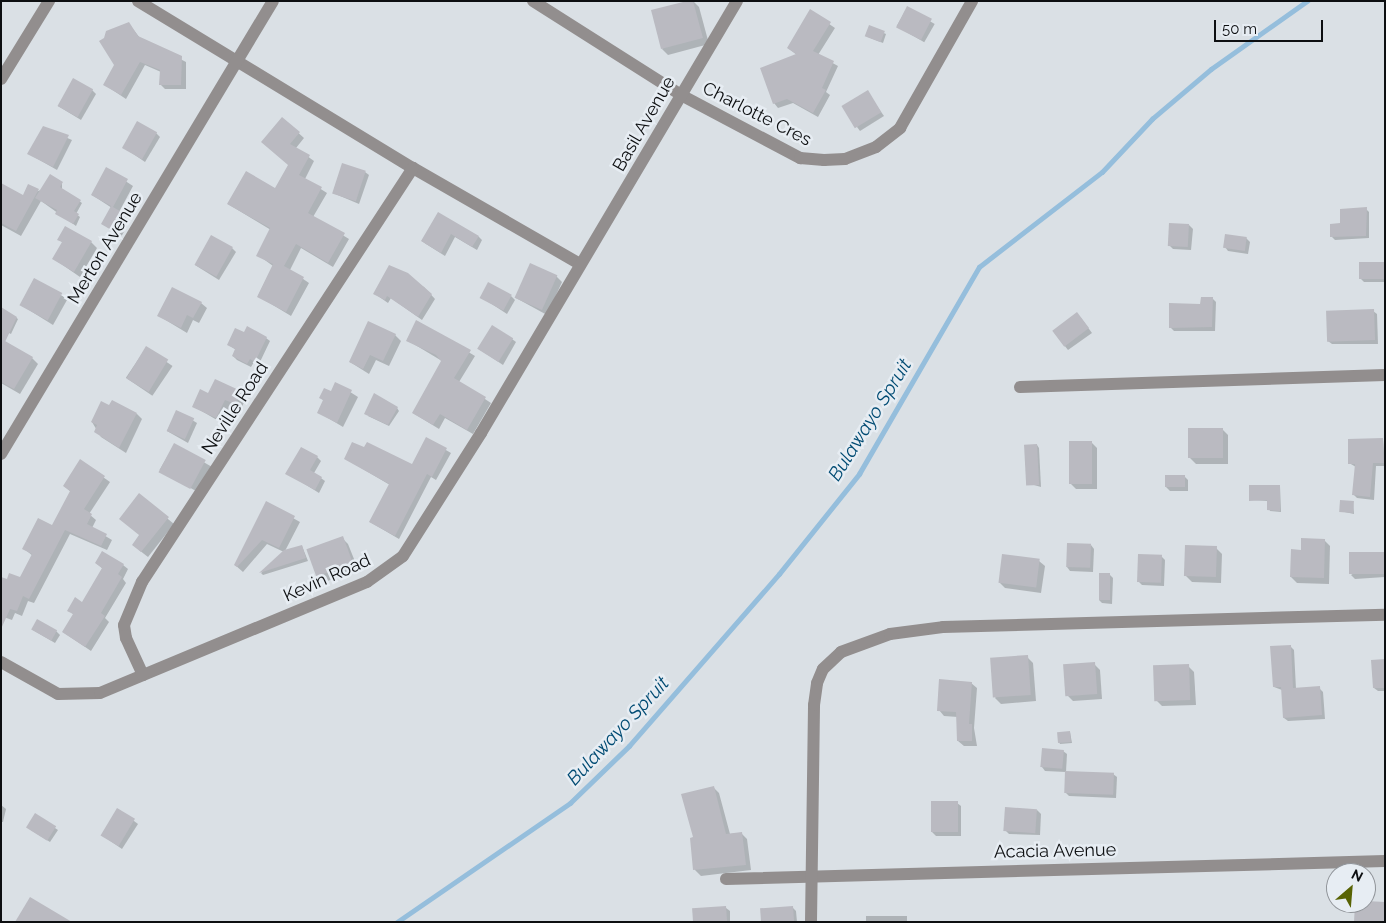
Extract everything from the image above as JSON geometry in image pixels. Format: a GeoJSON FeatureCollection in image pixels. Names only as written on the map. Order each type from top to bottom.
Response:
{"type":"FeatureCollection","features":[{"type":"Feature","properties":{"kind":"street"},"geometry":{"type":"LineString","coordinates":[[1,79],[49,1]]}},
{"type":"Feature","properties":{"kind":"street"},"geometry":{"type":"LineString","coordinates":[[138,1],[239,60],[413,168],[580,264]]}},
{"type":"Feature","properties":{"kind":"street"},"geometry":{"type":"LineString","coordinates":[[239,60],[273,1]]}},
{"type":"Feature","properties":{"kind":"street","name":"Charlotte Cres"},"geometry":{"type":"LineString","coordinates":[[533,1],[681,95],[800,158],[845,159],[876,147],[900,128],[972,1]]}},
{"type":"Feature","properties":{"kind":"street","name":"Basil Avenue"},"geometry":{"type":"LineString","coordinates":[[580,264],[737,1]]}},
{"type":"Feature","properties":{"kind":"street","name":"Merton Avenue"},"geometry":{"type":"LineString","coordinates":[[1,454],[239,60]]}},
{"type":"Feature","properties":{"kind":"street","name":"Neville Road"},"geometry":{"type":"LineString","coordinates":[[143,675],[126,638],[124,625],[128,608],[142,582],[413,168]]}},
{"type":"Feature","properties":{"kind":"street","name":"Kevin Road"},"geometry":{"type":"LineString","coordinates":[[1,662],[58,694],[100,693],[367,582],[403,556],[481,433],[580,264]]}},
{"type":"Feature","properties":{"kind":"street"},"geometry":{"type":"LineString","coordinates":[[1020,387],[1385,375]]}},
{"type":"Feature","properties":{"kind":"street"},"geometry":{"type":"LineString","coordinates":[[811,922],[811,753],[817,683],[823,669],[841,652],[890,634],[943,628],[1385,615]]}},
{"type":"Feature","properties":{"kind":"street","name":"Acacia Avenue"},"geometry":{"type":"LineString","coordinates":[[726,879],[810,875],[1385,861]]}},
{"type":"Feature","properties":{"kind":"building"},"geometry":{"type":"Polygon","coordinates":[[[693,1],[703,38],[661,49],[651,10],[693,1]]]}},
{"type":"Feature","properties":{"kind":"building"},"geometry":{"type":"Polygon","coordinates":[[[907,6],[932,19],[921,40],[896,27],[907,6]]]}},
{"type":"Feature","properties":{"kind":"building"},"geometry":{"type":"Polygon","coordinates":[[[810,9],[831,22],[813,51],[834,61],[822,88],[826,90],[813,113],[787,99],[773,104],[760,68],[796,54],[787,48],[810,9]]]}},
{"type":"Feature","properties":{"kind":"building"},"geometry":{"type":"Polygon","coordinates":[[[129,22],[138,36],[182,56],[181,85],[159,85],[160,70],[140,62],[121,95],[103,85],[114,65],[99,41],[104,38],[106,31],[129,22]]]}},
{"type":"Feature","properties":{"kind":"building"},"geometry":{"type":"Polygon","coordinates":[[[869,25],[885,31],[881,42],[865,36],[869,25]]]}},
{"type":"Feature","properties":{"kind":"building"},"geometry":{"type":"Polygon","coordinates":[[[73,78],[93,89],[78,117],[57,106],[73,78]]]}},
{"type":"Feature","properties":{"kind":"building"},"geometry":{"type":"Polygon","coordinates":[[[868,90],[881,112],[855,128],[841,106],[868,90]]]}},
{"type":"Feature","properties":{"kind":"building"},"geometry":{"type":"Polygon","coordinates":[[[282,117],[300,132],[290,144],[310,155],[299,175],[322,187],[308,213],[345,233],[328,263],[296,244],[284,266],[304,277],[286,312],[257,297],[273,264],[256,256],[270,228],[227,204],[246,171],[275,188],[288,165],[261,142],[282,117]]]}},
{"type":"Feature","properties":{"kind":"building"},"geometry":{"type":"Polygon","coordinates":[[[137,121],[157,132],[142,159],[122,148],[137,121]]]}},
{"type":"Feature","properties":{"kind":"building"},"geometry":{"type":"Polygon","coordinates":[[[43,126],[69,135],[53,167],[27,154],[43,126]]]}},
{"type":"Feature","properties":{"kind":"building"},"geometry":{"type":"Polygon","coordinates":[[[342,163],[366,171],[356,201],[332,193],[342,163]]]}},
{"type":"Feature","properties":{"kind":"building"},"geometry":{"type":"Polygon","coordinates":[[[106,167],[128,179],[113,207],[125,214],[115,232],[101,224],[111,206],[91,195],[106,167]]]}},
{"type":"Feature","properties":{"kind":"building"},"geometry":{"type":"Polygon","coordinates":[[[50,174],[63,182],[60,187],[81,200],[74,211],[79,214],[73,224],[55,214],[57,210],[35,198],[50,174]]]}},
{"type":"Feature","properties":{"kind":"building"},"geometry":{"type":"Polygon","coordinates":[[[1,183],[23,195],[28,184],[39,189],[16,231],[1,223],[1,183]]]}},
{"type":"Feature","properties":{"kind":"building"},"geometry":{"type":"Polygon","coordinates":[[[1367,207],[1366,236],[1330,237],[1330,224],[1340,223],[1340,209],[1367,207]]]}},
{"type":"Feature","properties":{"kind":"building"},"geometry":{"type":"Polygon","coordinates":[[[438,212],[479,236],[472,247],[451,234],[441,253],[421,241],[438,212]]]}},
{"type":"Feature","properties":{"kind":"building"},"geometry":{"type":"Polygon","coordinates":[[[1169,223],[1189,224],[1188,247],[1168,246],[1169,223]]]}},
{"type":"Feature","properties":{"kind":"building"},"geometry":{"type":"Polygon","coordinates":[[[65,226],[92,241],[74,272],[52,259],[62,242],[57,240],[65,226]]]}},
{"type":"Feature","properties":{"kind":"building"},"geometry":{"type":"Polygon","coordinates":[[[1225,234],[1247,237],[1245,251],[1223,248],[1225,234]]]}},
{"type":"Feature","properties":{"kind":"building"},"geometry":{"type":"Polygon","coordinates":[[[211,235],[233,247],[216,277],[195,265],[211,235]]]}},
{"type":"Feature","properties":{"kind":"building"},"geometry":{"type":"Polygon","coordinates":[[[1359,262],[1385,262],[1385,279],[1359,279],[1359,262]]]}},
{"type":"Feature","properties":{"kind":"building"},"geometry":{"type":"Polygon","coordinates":[[[530,263],[557,275],[542,310],[515,298],[530,263]]]}},
{"type":"Feature","properties":{"kind":"building"},"geometry":{"type":"Polygon","coordinates":[[[389,265],[408,273],[432,294],[418,317],[387,296],[385,300],[373,294],[389,265]]]}},
{"type":"Feature","properties":{"kind":"building"},"geometry":{"type":"Polygon","coordinates":[[[34,278],[62,293],[48,320],[19,305],[34,278]]]}},
{"type":"Feature","properties":{"kind":"building"},"geometry":{"type":"Polygon","coordinates":[[[488,282],[512,295],[503,311],[480,298],[488,282]]]}},
{"type":"Feature","properties":{"kind":"building"},"geometry":{"type":"Polygon","coordinates":[[[172,287],[202,302],[193,318],[187,315],[181,328],[157,316],[172,287]]]}},
{"type":"Feature","properties":{"kind":"building"},"geometry":{"type":"Polygon","coordinates":[[[1201,297],[1213,297],[1212,327],[1169,328],[1169,303],[1200,304],[1201,297]]]}},
{"type":"Feature","properties":{"kind":"building"},"geometry":{"type":"Polygon","coordinates":[[[1,307],[17,317],[5,341],[33,357],[14,389],[1,382],[1,307]]]}},
{"type":"Feature","properties":{"kind":"building"},"geometry":{"type":"Polygon","coordinates":[[[1374,309],[1375,340],[1327,342],[1326,311],[1374,309]]]}},
{"type":"Feature","properties":{"kind":"building"},"geometry":{"type":"Polygon","coordinates":[[[1077,312],[1089,328],[1064,347],[1052,331],[1077,312]]]}},
{"type":"Feature","properties":{"kind":"building"},"geometry":{"type":"Polygon","coordinates":[[[416,320],[471,350],[454,378],[486,397],[467,430],[440,414],[433,425],[412,413],[441,361],[436,355],[406,341],[416,320]]]}},
{"type":"Feature","properties":{"kind":"building"},"geometry":{"type":"Polygon","coordinates":[[[368,321],[396,334],[383,361],[370,355],[363,369],[349,362],[368,321]]]}},
{"type":"Feature","properties":{"kind":"building"},"geometry":{"type":"Polygon","coordinates":[[[492,325],[513,338],[498,362],[477,349],[492,325]]]}},
{"type":"Feature","properties":{"kind":"building"},"geometry":{"type":"Polygon","coordinates":[[[247,326],[267,337],[255,362],[250,359],[247,364],[232,356],[235,349],[227,345],[235,328],[244,332],[247,326]]]}},
{"type":"Feature","properties":{"kind":"building"},"geometry":{"type":"Polygon","coordinates":[[[146,346],[168,359],[149,392],[126,379],[146,346]]]}},
{"type":"Feature","properties":{"kind":"building"},"geometry":{"type":"Polygon","coordinates":[[[215,379],[241,391],[235,404],[225,400],[216,418],[192,407],[200,389],[208,393],[215,379]]]}},
{"type":"Feature","properties":{"kind":"building"},"geometry":{"type":"Polygon","coordinates":[[[335,382],[352,390],[337,423],[317,413],[323,400],[319,398],[324,388],[331,391],[335,382]]]}},
{"type":"Feature","properties":{"kind":"building"},"geometry":{"type":"Polygon","coordinates":[[[374,393],[398,407],[388,425],[364,414],[374,393]]]}},
{"type":"Feature","properties":{"kind":"building"},"geometry":{"type":"Polygon","coordinates":[[[112,400],[137,413],[119,448],[94,432],[97,425],[91,422],[101,401],[109,405],[112,400]]]}},
{"type":"Feature","properties":{"kind":"building"},"geometry":{"type":"Polygon","coordinates":[[[176,410],[194,418],[185,439],[167,431],[176,410]]]}},
{"type":"Feature","properties":{"kind":"building"},"geometry":{"type":"Polygon","coordinates":[[[1188,428],[1223,428],[1223,458],[1188,458],[1188,428]]]}},
{"type":"Feature","properties":{"kind":"building"},"geometry":{"type":"Polygon","coordinates":[[[426,437],[447,448],[432,477],[427,474],[395,536],[369,522],[389,484],[344,459],[352,442],[364,447],[367,442],[412,464],[426,437]]]}},
{"type":"Feature","properties":{"kind":"building"},"geometry":{"type":"Polygon","coordinates":[[[1383,438],[1384,463],[1373,463],[1370,497],[1352,495],[1355,464],[1348,464],[1348,439],[1383,438]]]}},
{"type":"Feature","properties":{"kind":"building"},"geometry":{"type":"Polygon","coordinates":[[[1069,441],[1092,441],[1092,484],[1069,484],[1069,441]]]}},
{"type":"Feature","properties":{"kind":"building"},"geometry":{"type":"Polygon","coordinates":[[[174,443],[206,460],[190,489],[159,472],[174,443]]]}},
{"type":"Feature","properties":{"kind":"building"},"geometry":{"type":"Polygon","coordinates":[[[1037,444],[1039,485],[1026,486],[1024,445],[1037,444]]]}},
{"type":"Feature","properties":{"kind":"building"},"geometry":{"type":"Polygon","coordinates":[[[301,447],[318,456],[310,470],[322,477],[315,490],[285,474],[301,447]]]}},
{"type":"Feature","properties":{"kind":"building"},"geometry":{"type":"Polygon","coordinates":[[[80,459],[105,476],[84,509],[92,514],[87,524],[107,534],[101,546],[65,530],[29,599],[23,596],[17,611],[10,609],[1,629],[1,577],[7,579],[9,573],[20,577],[32,554],[22,549],[38,518],[52,525],[70,491],[63,486],[80,459]]]}},
{"type":"Feature","properties":{"kind":"building"},"geometry":{"type":"Polygon","coordinates":[[[1165,475],[1185,475],[1185,487],[1165,487],[1165,475]]]}},
{"type":"Feature","properties":{"kind":"building"},"geometry":{"type":"Polygon","coordinates":[[[1249,485],[1280,485],[1280,511],[1267,510],[1267,500],[1249,501],[1249,485]]]}},
{"type":"Feature","properties":{"kind":"building"},"geometry":{"type":"Polygon","coordinates":[[[139,493],[169,517],[141,552],[132,545],[139,535],[119,519],[139,493]]]}},
{"type":"Feature","properties":{"kind":"building"},"geometry":{"type":"Polygon","coordinates":[[[1340,500],[1354,501],[1353,513],[1339,512],[1340,500]]]}},
{"type":"Feature","properties":{"kind":"building"},"geometry":{"type":"Polygon","coordinates":[[[266,501],[295,516],[279,548],[262,540],[237,567],[234,565],[266,501]]]}},
{"type":"Feature","properties":{"kind":"building"},"geometry":{"type":"Polygon","coordinates":[[[343,536],[353,563],[316,577],[306,549],[343,536]]]}},
{"type":"Feature","properties":{"kind":"building"},"geometry":{"type":"Polygon","coordinates":[[[1301,538],[1325,539],[1324,578],[1290,577],[1291,549],[1301,550],[1301,538]]]}},
{"type":"Feature","properties":{"kind":"building"},"geometry":{"type":"Polygon","coordinates":[[[1067,543],[1091,544],[1090,568],[1066,567],[1067,543]]]}},
{"type":"Feature","properties":{"kind":"building"},"geometry":{"type":"Polygon","coordinates":[[[302,545],[306,558],[259,573],[284,550],[302,545]]]}},
{"type":"Feature","properties":{"kind":"building"},"geometry":{"type":"Polygon","coordinates":[[[1185,545],[1217,546],[1216,577],[1184,576],[1185,545]]]}},
{"type":"Feature","properties":{"kind":"building"},"geometry":{"type":"Polygon","coordinates":[[[102,551],[124,564],[118,574],[122,577],[101,613],[105,616],[85,647],[62,632],[73,614],[67,611],[75,597],[82,602],[102,568],[95,563],[102,551]]]}},
{"type":"Feature","properties":{"kind":"building"},"geometry":{"type":"Polygon","coordinates":[[[1349,552],[1385,552],[1385,574],[1349,574],[1349,552]]]}},
{"type":"Feature","properties":{"kind":"building"},"geometry":{"type":"Polygon","coordinates":[[[1002,554],[1040,559],[1036,587],[998,583],[1002,554]]]}},
{"type":"Feature","properties":{"kind":"building"},"geometry":{"type":"Polygon","coordinates":[[[1138,554],[1162,555],[1161,583],[1137,582],[1138,554]]]}},
{"type":"Feature","properties":{"kind":"building"},"geometry":{"type":"Polygon","coordinates":[[[1099,573],[1110,573],[1110,600],[1099,600],[1099,573]]]}},
{"type":"Feature","properties":{"kind":"building"},"geometry":{"type":"Polygon","coordinates":[[[37,619],[57,630],[51,641],[31,629],[37,619]]]}},
{"type":"Feature","properties":{"kind":"building"},"geometry":{"type":"Polygon","coordinates":[[[1291,645],[1293,688],[1320,686],[1322,715],[1283,718],[1281,687],[1273,687],[1270,646],[1291,645]]]}},
{"type":"Feature","properties":{"kind":"building"},"geometry":{"type":"Polygon","coordinates":[[[1028,655],[1031,695],[993,698],[990,658],[1028,655]]]}},
{"type":"Feature","properties":{"kind":"building"},"geometry":{"type":"Polygon","coordinates":[[[1385,659],[1385,688],[1373,688],[1371,660],[1385,659]]]}},
{"type":"Feature","properties":{"kind":"building"},"geometry":{"type":"Polygon","coordinates":[[[1095,662],[1097,694],[1065,696],[1063,664],[1095,662]]]}},
{"type":"Feature","properties":{"kind":"building"},"geometry":{"type":"Polygon","coordinates":[[[1189,664],[1190,700],[1154,701],[1153,665],[1189,664]]]}},
{"type":"Feature","properties":{"kind":"building"},"geometry":{"type":"Polygon","coordinates":[[[939,679],[972,682],[969,724],[972,724],[972,741],[957,741],[956,712],[937,711],[939,679]]]}},
{"type":"Feature","properties":{"kind":"building"},"geometry":{"type":"Polygon","coordinates":[[[1070,731],[1071,742],[1058,743],[1057,732],[1070,731]]]}},
{"type":"Feature","properties":{"kind":"building"},"geometry":{"type":"Polygon","coordinates":[[[1042,748],[1064,750],[1062,769],[1040,767],[1042,748]]]}},
{"type":"Feature","properties":{"kind":"building"},"geometry":{"type":"Polygon","coordinates":[[[1065,771],[1114,773],[1113,795],[1064,793],[1065,771]]]}},
{"type":"Feature","properties":{"kind":"building"},"geometry":{"type":"Polygon","coordinates":[[[714,786],[726,834],[742,832],[746,865],[693,870],[690,838],[693,837],[681,794],[714,786]]]}},
{"type":"Feature","properties":{"kind":"building"},"geometry":{"type":"Polygon","coordinates":[[[931,801],[958,801],[958,832],[931,832],[931,801]]]}},
{"type":"Feature","properties":{"kind":"building"},"geometry":{"type":"Polygon","coordinates":[[[1005,807],[1037,809],[1035,833],[1003,831],[1005,807]]]}},
{"type":"Feature","properties":{"kind":"building"},"geometry":{"type":"Polygon","coordinates":[[[117,808],[135,819],[119,846],[101,835],[117,808]]]}},
{"type":"Feature","properties":{"kind":"building"},"geometry":{"type":"Polygon","coordinates":[[[35,813],[56,826],[47,841],[26,827],[35,813]]]}},
{"type":"Feature","properties":{"kind":"building"},"geometry":{"type":"Polygon","coordinates":[[[30,897],[72,922],[15,922],[30,897]]]}},
{"type":"Feature","properties":{"kind":"building"},"geometry":{"type":"Polygon","coordinates":[[[1376,902],[1385,902],[1385,922],[1354,922],[1354,913],[1376,913],[1376,902]]]}},
{"type":"Feature","properties":{"kind":"building"},"geometry":{"type":"Polygon","coordinates":[[[726,906],[727,922],[693,922],[692,908],[726,906]]]}},
{"type":"Feature","properties":{"kind":"building"},"geometry":{"type":"Polygon","coordinates":[[[793,906],[794,922],[761,922],[760,908],[793,906]]]}},
{"type":"Feature","properties":{"kind":"waterway","name":"Bulawayo Spruit"},"geometry":{"type":"LineString","coordinates":[[397,922],[570,803],[629,746],[779,574],[859,474],[979,267],[1102,172],[1152,119],[1211,69],[1307,1]]}}]}
